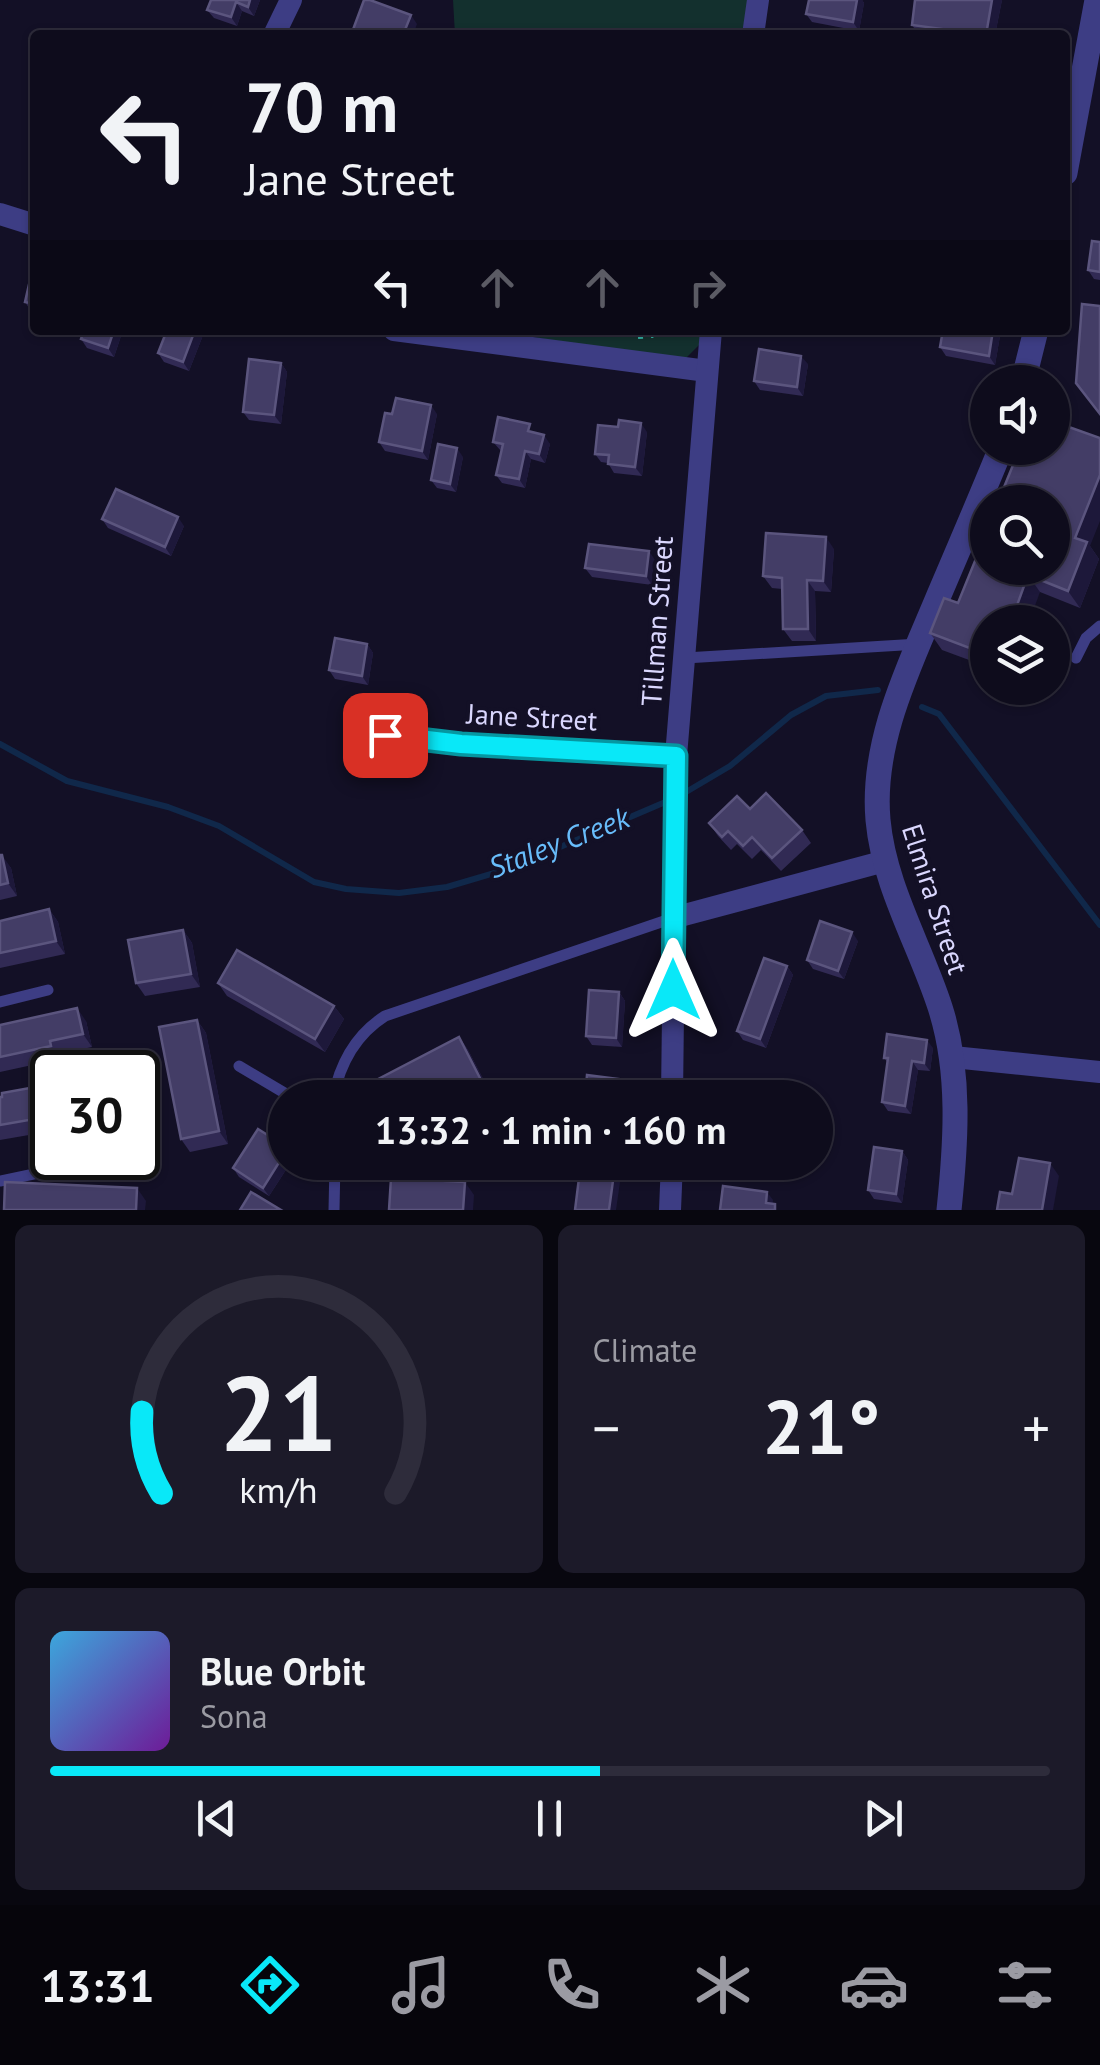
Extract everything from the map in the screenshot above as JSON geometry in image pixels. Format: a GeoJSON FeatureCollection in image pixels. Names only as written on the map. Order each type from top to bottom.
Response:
{"type":"FeatureCollection","features":[{"type":"Feature","properties":{"kind":"street"},"geometry":{"type":"LineString","coordinates":[[276,30],[290,0]]}},
{"type":"Feature","properties":{"kind":"street"},"geometry":{"type":"LineString","coordinates":[[754,30],[758,0]]}},
{"type":"Feature","properties":{"kind":"street"},"geometry":{"type":"LineString","coordinates":[[1070,146],[1097,0]]}},
{"type":"Feature","properties":{"kind":"street"},"geometry":{"type":"LineString","coordinates":[[0,214],[30,223]]}},
{"type":"Feature","properties":{"kind":"street"},"geometry":{"type":"LineString","coordinates":[[432,335],[707,371]]}},
{"type":"Feature","properties":{"kind":"street","name":"Tillman Street"},"geometry":{"type":"LineString","coordinates":[[672,1080],[676,756],[711,335]]}},
{"type":"Feature","properties":{"kind":"street"},"geometry":{"type":"LineString","coordinates":[[1027,365],[1035,335]]}},
{"type":"Feature","properties":{"kind":"street","name":"Elmira Street"},"geometry":{"type":"LineString","coordinates":[[948,1210],[955,1127],[953,1057],[940,1006],[886,862],[878,819],[878,764],[896,702],[994,465]]}},
{"type":"Feature","properties":{"kind":"street","name":"Jane Street"},"geometry":{"type":"LineString","coordinates":[[385,735],[461,744],[676,756]]}},
{"type":"Feature","properties":{"kind":"street"},"geometry":{"type":"LineString","coordinates":[[673,918],[886,862]]}},
{"type":"Feature","properties":{"kind":"street"},"geometry":{"type":"LineString","coordinates":[[953,1057],[1100,1072]]}},
{"type":"Feature","properties":{"kind":"street"},"geometry":{"type":"LineString","coordinates":[[670,1210],[671,1180]]}},
{"type":"Feature","properties":{"kind":"lane"},"geometry":{"type":"LineString","coordinates":[[1076,658],[1086,638],[1100,626]]}},
{"type":"Feature","properties":{"kind":"lane"},"geometry":{"type":"LineString","coordinates":[[685,658],[919,644]]}},
{"type":"Feature","properties":{"kind":"lane"},"geometry":{"type":"LineString","coordinates":[[338,1080],[343,1061],[369,1026],[385,1016],[673,918]]}},
{"type":"Feature","properties":{"kind":"lane"},"geometry":{"type":"LineString","coordinates":[[0,1002],[48,990]]}},
{"type":"Feature","properties":{"kind":"lane"},"geometry":{"type":"LineString","coordinates":[[239,1066],[268,1083]]}},
{"type":"Feature","properties":{"kind":"lane"},"geometry":{"type":"LineString","coordinates":[[0,1182],[30,1175]]}},
{"type":"Feature","properties":{"kind":"lane"},"geometry":{"type":"LineString","coordinates":[[334,1210],[335,1180]]}},
{"type":"Feature","properties":{"kind":"green space"},"geometry":{"type":"Polygon","coordinates":[[[453,0],[751,0],[748,30],[455,30],[453,0]]]}},
{"type":"Feature","properties":{"kind":"green space"},"geometry":{"type":"Polygon","coordinates":[[[522,335],[703,335],[702,342],[686,358],[522,335]]]}},
{"type":"Feature","properties":{"kind":"building"},"geometry":{"type":"Polygon","coordinates":[[[211,0],[250,0],[248,7],[236,2],[231,17],[207,10],[211,0]]]}},
{"type":"Feature","properties":{"kind":"building"},"geometry":{"type":"Polygon","coordinates":[[[364,0],[411,15],[405,30],[353,30],[364,0]]]}},
{"type":"Feature","properties":{"kind":"building"},"geometry":{"type":"Polygon","coordinates":[[[809,0],[857,0],[853,22],[806,14],[809,0]]]}},
{"type":"Feature","properties":{"kind":"building"},"geometry":{"type":"Polygon","coordinates":[[[915,0],[992,0],[987,30],[912,25],[915,0]]]}},
{"type":"Feature","properties":{"kind":"building"},"geometry":{"type":"Polygon","coordinates":[[[1092,241],[1100,242],[1100,272],[1088,270],[1092,241]]]}},
{"type":"Feature","properties":{"kind":"building"},"geometry":{"type":"Polygon","coordinates":[[[1082,304],[1100,306],[1100,414],[1076,383],[1082,304]]]}},
{"type":"Feature","properties":{"kind":"building"},"geometry":{"type":"Polygon","coordinates":[[[82,335],[112,335],[108,348],[81,339],[82,335]]]}},
{"type":"Feature","properties":{"kind":"building"},"geometry":{"type":"Polygon","coordinates":[[[165,335],[193,335],[183,362],[158,353],[165,335]]]}},
{"type":"Feature","properties":{"kind":"building"},"geometry":{"type":"Polygon","coordinates":[[[942,335],[992,335],[989,356],[940,347],[942,335]]]}},
{"type":"Feature","properties":{"kind":"building"},"geometry":{"type":"Polygon","coordinates":[[[759,349],[801,356],[797,387],[754,381],[759,349]]]}},
{"type":"Feature","properties":{"kind":"building"},"geometry":{"type":"Polygon","coordinates":[[[249,359],[281,363],[274,415],[243,412],[249,359]]]}},
{"type":"Feature","properties":{"kind":"building"},"geometry":{"type":"Polygon","coordinates":[[[396,398],[431,405],[422,451],[379,442],[385,413],[392,414],[396,398]]]}},
{"type":"Feature","properties":{"kind":"building"},"geometry":{"type":"Polygon","coordinates":[[[498,417],[530,424],[528,431],[544,435],[539,454],[525,451],[519,479],[496,475],[503,444],[493,442],[498,417]]]}},
{"type":"Feature","properties":{"kind":"building"},"geometry":{"type":"Polygon","coordinates":[[[619,420],[641,423],[635,467],[608,464],[609,455],[595,454],[598,425],[618,427],[619,420]]]}},
{"type":"Feature","properties":{"kind":"building"},"geometry":{"type":"Polygon","coordinates":[[[1070,427],[1100,438],[1100,475],[1075,538],[1087,542],[1068,591],[1053,585],[1070,585],[1070,485],[1005,485],[1013,465],[1070,465],[1070,427]]]}},
{"type":"Feature","properties":{"kind":"building"},"geometry":{"type":"Polygon","coordinates":[[[438,444],[457,448],[450,484],[431,480],[438,444]]]}},
{"type":"Feature","properties":{"kind":"building"},"geometry":{"type":"Polygon","coordinates":[[[116,489],[178,517],[165,547],[102,519],[116,489]]]}},
{"type":"Feature","properties":{"kind":"building"},"geometry":{"type":"Polygon","coordinates":[[[766,533],[826,537],[823,581],[807,580],[808,629],[783,629],[782,578],[763,576],[766,533]]]}},
{"type":"Feature","properties":{"kind":"building"},"geometry":{"type":"Polygon","coordinates":[[[589,544],[649,551],[646,576],[585,568],[589,544]]]}},
{"type":"Feature","properties":{"kind":"building"},"geometry":{"type":"Polygon","coordinates":[[[970,573],[970,585],[1024,585],[1017,605],[970,605],[970,648],[930,633],[944,598],[958,603],[970,573]]]}},
{"type":"Feature","properties":{"kind":"building"},"geometry":{"type":"Polygon","coordinates":[[[335,638],[367,644],[362,676],[329,670],[335,638]]]}},
{"type":"Feature","properties":{"kind":"building"},"geometry":{"type":"Polygon","coordinates":[[[766,793],[802,830],[772,858],[752,837],[743,846],[728,831],[722,837],[709,823],[737,796],[750,809],[766,793]]]}},
{"type":"Feature","properties":{"kind":"building"},"geometry":{"type":"Polygon","coordinates":[[[0,855],[8,883],[0,885],[0,855]]]}},
{"type":"Feature","properties":{"kind":"building"},"geometry":{"type":"Polygon","coordinates":[[[49,909],[56,941],[0,953],[0,921],[49,909]]]}},
{"type":"Feature","properties":{"kind":"building"},"geometry":{"type":"Polygon","coordinates":[[[820,921],[852,932],[838,971],[807,960],[820,921]]]}},
{"type":"Feature","properties":{"kind":"building"},"geometry":{"type":"Polygon","coordinates":[[[183,930],[191,974],[136,983],[128,940],[183,930]]]}},
{"type":"Feature","properties":{"kind":"building"},"geometry":{"type":"Polygon","coordinates":[[[237,950],[334,1006],[315,1039],[218,983],[237,950]]]}},
{"type":"Feature","properties":{"kind":"building"},"geometry":{"type":"Polygon","coordinates":[[[764,958],[787,966],[760,1039],[737,1031],[764,958]]]}},
{"type":"Feature","properties":{"kind":"building"},"geometry":{"type":"Polygon","coordinates":[[[589,990],[619,992],[616,1038],[586,1036],[589,990]]]}},
{"type":"Feature","properties":{"kind":"building"},"geometry":{"type":"Polygon","coordinates":[[[77,1008],[83,1034],[50,1041],[51,1046],[0,1057],[0,1025],[77,1008]]]}},
{"type":"Feature","properties":{"kind":"building"},"geometry":{"type":"Polygon","coordinates":[[[197,1020],[219,1131],[181,1139],[159,1027],[197,1020]]]}},
{"type":"Feature","properties":{"kind":"building"},"geometry":{"type":"Polygon","coordinates":[[[887,1034],[927,1040],[924,1063],[912,1061],[905,1106],[882,1102],[887,1034]]]}},
{"type":"Feature","properties":{"kind":"building"},"geometry":{"type":"Polygon","coordinates":[[[459,1037],[481,1080],[376,1080],[459,1037]]]}},
{"type":"Feature","properties":{"kind":"building"},"geometry":{"type":"Polygon","coordinates":[[[587,1075],[619,1079],[619,1080],[587,1080],[587,1075]]]}},
{"type":"Feature","properties":{"kind":"building"},"geometry":{"type":"Polygon","coordinates":[[[30,1088],[30,1120],[0,1125],[2,1093],[30,1088]]]}},
{"type":"Feature","properties":{"kind":"building"},"geometry":{"type":"Polygon","coordinates":[[[258,1129],[268,1135],[268,1180],[263,1188],[233,1168],[258,1129]]]}},
{"type":"Feature","properties":{"kind":"building"},"geometry":{"type":"Polygon","coordinates":[[[874,1147],[902,1151],[896,1194],[868,1190],[874,1147]]]}},
{"type":"Feature","properties":{"kind":"building"},"geometry":{"type":"Polygon","coordinates":[[[1019,1158],[1050,1163],[1042,1210],[997,1210],[1000,1192],[1012,1194],[1019,1158]]]}},
{"type":"Feature","properties":{"kind":"building"},"geometry":{"type":"Polygon","coordinates":[[[391,1180],[465,1182],[463,1210],[389,1210],[391,1180]]]}},
{"type":"Feature","properties":{"kind":"building"},"geometry":{"type":"Polygon","coordinates":[[[579,1180],[613,1180],[609,1210],[575,1210],[579,1180]]]}},
{"type":"Feature","properties":{"kind":"building"},"geometry":{"type":"Polygon","coordinates":[[[5,1182],[137,1188],[136,1210],[4,1210],[5,1182]]]}},
{"type":"Feature","properties":{"kind":"building"},"geometry":{"type":"Polygon","coordinates":[[[723,1186],[767,1192],[766,1203],[775,1204],[775,1210],[720,1210],[723,1186]]]}},
{"type":"Feature","properties":{"kind":"building"},"geometry":{"type":"Polygon","coordinates":[[[251,1192],[281,1210],[240,1210],[251,1192]]]}},
{"type":"Feature","properties":{"kind":"waterway","name":"Staley Creek"},"geometry":{"type":"LineString","coordinates":[[681,795],[730,766],[791,715],[826,696],[878,690]]}},
{"type":"Feature","properties":{"kind":"waterway","name":"Staley Creek"},"geometry":{"type":"LineString","coordinates":[[922,707],[939,714],[1100,925]]}},
{"type":"Feature","properties":{"kind":"waterway","name":"Staley Creek"},"geometry":{"type":"LineString","coordinates":[[0,744],[67,781],[168,807],[219,826],[314,882],[346,889],[399,893],[447,887],[511,868],[670,800]]}},
{"type":"Feature","properties":{"kind":"route"},"geometry":{"type":"LineString","coordinates":[[385,735],[461,744],[676,756],[673,990]]}}]}
